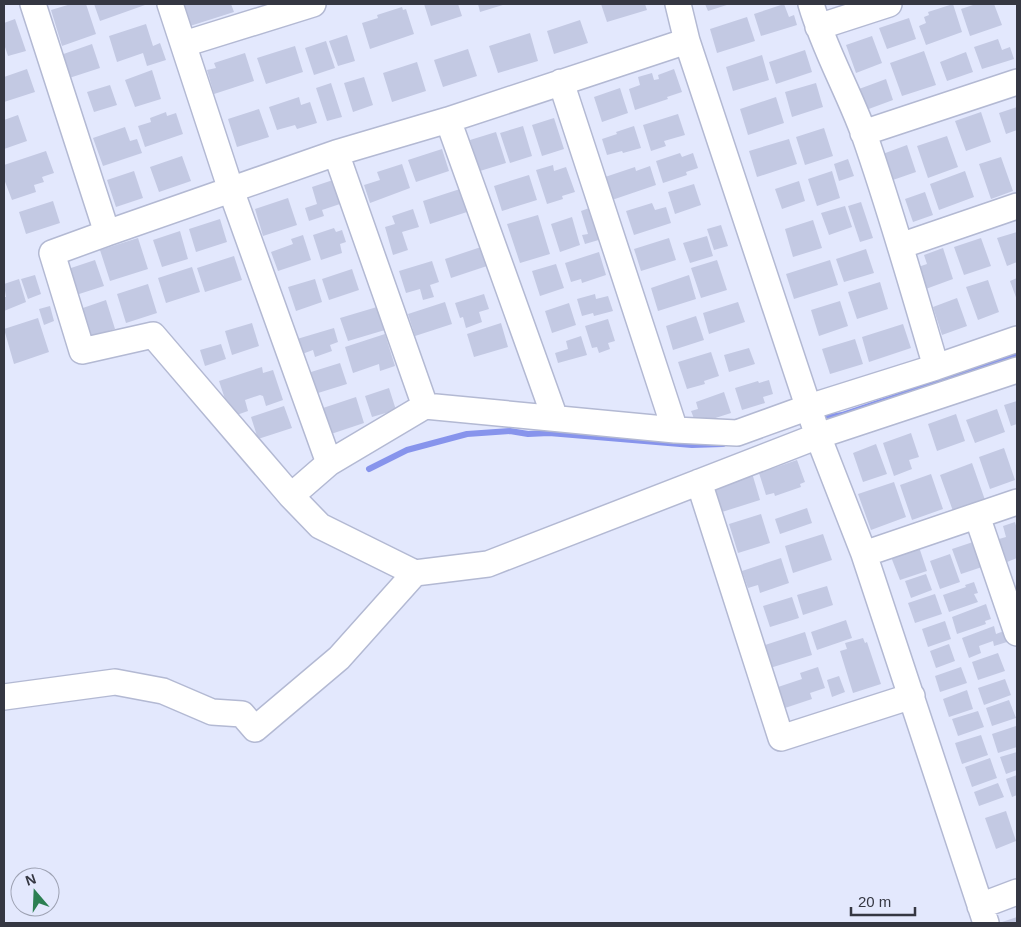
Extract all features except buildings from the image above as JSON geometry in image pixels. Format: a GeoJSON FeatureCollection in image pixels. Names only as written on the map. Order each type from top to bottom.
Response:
{"type":"FeatureCollection","features":[{"type":"Feature","properties":{"kind":"street"},"geometry":{"type":"LineString","coordinates":[[33,4],[106,233]]}},
{"type":"Feature","properties":{"kind":"street"},"geometry":{"type":"LineString","coordinates":[[170,4],[231,190],[329,463]]}},
{"type":"Feature","properties":{"kind":"street"},"geometry":{"type":"LineString","coordinates":[[184,44],[313,4]]}},
{"type":"Feature","properties":{"kind":"street"},"geometry":{"type":"LineString","coordinates":[[678,4],[687,41],[818,436],[864,554],[983,914],[1017,892]]}},
{"type":"Feature","properties":{"kind":"street"},"geometry":{"type":"LineString","coordinates":[[811,4],[818,27],[863,133],[900,246],[936,367]]}},
{"type":"Feature","properties":{"kind":"street"},"geometry":{"type":"LineString","coordinates":[[818,27],[889,4]]}},
{"type":"Feature","properties":{"kind":"street"},"geometry":{"type":"LineString","coordinates":[[687,41],[448,120],[336,154],[52,253],[82,351],[153,335],[291,496],[320,526],[415,573],[488,564],[818,436],[1017,370]]}},
{"type":"Feature","properties":{"kind":"street"},"geometry":{"type":"LineString","coordinates":[[561,82],[675,430]]}},
{"type":"Feature","properties":{"kind":"street"},"geometry":{"type":"LineString","coordinates":[[863,133],[1017,82]]}},
{"type":"Feature","properties":{"kind":"street"},"geometry":{"type":"LineString","coordinates":[[448,120],[555,418]]}},
{"type":"Feature","properties":{"kind":"street"},"geometry":{"type":"LineString","coordinates":[[336,154],[425,406]]}},
{"type":"Feature","properties":{"kind":"street"},"geometry":{"type":"LineString","coordinates":[[900,246],[1017,206]]}},
{"type":"Feature","properties":{"kind":"street"},"geometry":{"type":"LineString","coordinates":[[291,496],[329,463],[425,406],[675,430],[737,433],[809,407],[1017,339]]}},
{"type":"Feature","properties":{"kind":"street"},"geometry":{"type":"LineString","coordinates":[[699,482],[781,738],[912,696]]}},
{"type":"Feature","properties":{"kind":"street"},"geometry":{"type":"LineString","coordinates":[[864,554],[1017,502]]}},
{"type":"Feature","properties":{"kind":"street"},"geometry":{"type":"LineString","coordinates":[[976,516],[1017,633]]}},
{"type":"Feature","properties":{"kind":"street"},"geometry":{"type":"LineString","coordinates":[[4,697],[115,682],[163,691],[212,712],[242,714],[255,729],[340,658],[415,573]]}},
{"type":"Feature","properties":{"kind":"waterway"},"geometry":{"type":"LineString","coordinates":[[819,419],[842,415],[1017,356]]}},
{"type":"Feature","properties":{"kind":"waterway"},"geometry":{"type":"LineString","coordinates":[[369,469],[407,450],[467,434],[510,431],[528,434],[549,433],[692,445],[723,444]]}}]}
